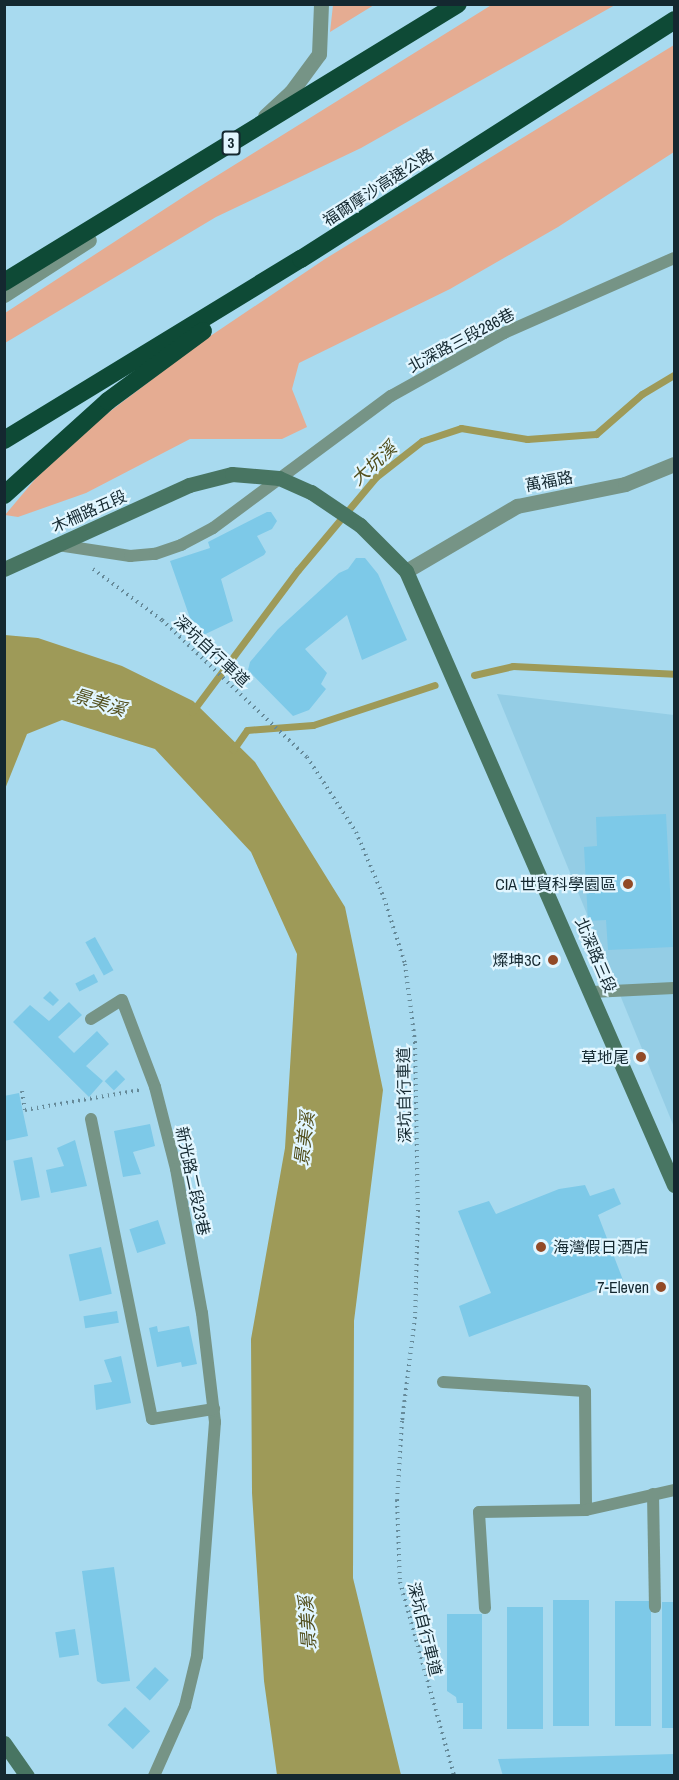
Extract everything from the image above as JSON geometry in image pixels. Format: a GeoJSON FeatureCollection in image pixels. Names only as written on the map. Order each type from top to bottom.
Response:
{"type":"FeatureCollection","features":[{"type":"Feature","properties":{"kind":"highway","name":"3"},"geometry":{"type":"LineString","coordinates":[[4,282],[458,4]]}},
{"type":"Feature","properties":{"kind":"highway","name":"福爾摩沙高速公路"},"geometry":{"type":"LineString","coordinates":[[4,440],[301,259],[675,20]]}},
{"type":"Feature","properties":{"kind":"highway"},"geometry":{"type":"LineString","coordinates":[[4,495],[108,401],[301,259]]}},
{"type":"Feature","properties":{"kind":"main road","name":"木柵路五段"},"geometry":{"type":"LineString","coordinates":[[4,569],[189,485],[232,474],[279,478]]}},
{"type":"Feature","properties":{"kind":"main road"},"geometry":{"type":"LineString","coordinates":[[279,478],[319,497],[360,525],[406,571]]}},
{"type":"Feature","properties":{"kind":"main road","name":"北深路三段"},"geometry":{"type":"LineString","coordinates":[[406,571],[469,708],[674,1180]]}},
{"type":"Feature","properties":{"kind":"main road"},"geometry":{"type":"LineString","coordinates":[[4,1743],[27,1776]]}},
{"type":"Feature","properties":{"kind":"street"},"geometry":{"type":"LineString","coordinates":[[4,295],[229,148],[291,92],[319,54],[321,4]]}},
{"type":"Feature","properties":{"kind":"street","name":"萬福路"},"geometry":{"type":"LineString","coordinates":[[406,571],[517,506],[625,484],[675,464]]}},
{"type":"Feature","properties":{"kind":"lane","name":"北深路三段286巷"},"geometry":{"type":"LineString","coordinates":[[58,545],[130,556],[155,554],[213,528],[401,390],[504,333],[675,258]]}},
{"type":"Feature","properties":{"kind":"lane"},"geometry":{"type":"LineString","coordinates":[[592,992],[675,988]]}},
{"type":"Feature","properties":{"kind":"lane","name":"新光路二段23巷"},"geometry":{"type":"LineString","coordinates":[[91,1019],[122,1000],[155,1087],[180,1191],[214,1409],[197,1656],[184,1706],[154,1776]]}},
{"type":"Feature","properties":{"kind":"lane"},"geometry":{"type":"LineString","coordinates":[[91,1119],[152,1419],[214,1409]]}},
{"type":"Feature","properties":{"kind":"lane"},"geometry":{"type":"LineString","coordinates":[[442,1382],[585,1392],[586,1510]]}},
{"type":"Feature","properties":{"kind":"lane"},"geometry":{"type":"LineString","coordinates":[[485,1608],[479,1512],[586,1510],[675,1491]]}},
{"type":"Feature","properties":{"kind":"lane"},"geometry":{"type":"LineString","coordinates":[[653,1494],[655,1607]]}},
{"type":"Feature","properties":{"kind":"path","name":"深坑自行車道"},"geometry":{"type":"LineString","coordinates":[[84,563],[162,620],[307,757],[356,832],[384,898],[405,964],[415,1042],[418,1210],[415,1317],[402,1420],[397,1500],[399,1582],[454,1776]]}},
{"type":"Feature","properties":{"kind":"path"},"geometry":{"type":"LineString","coordinates":[[22,1091],[25,1110],[155,1087]]}},
{"type":"Feature","properties":{"kind":"shaded area"},"geometry":{"type":"Polygon","coordinates":[[[333,4],[374,5],[330,32],[333,4]]]}},
{"type":"Feature","properties":{"kind":"shaded area"},"geometry":{"type":"Polygon","coordinates":[[[493,4],[615,5],[361,148],[216,217],[5,343],[5,313],[194,190],[493,4]]]}},
{"type":"Feature","properties":{"kind":"shaded area"},"geometry":{"type":"Polygon","coordinates":[[[674,45],[674,152],[558,227],[450,289],[299,363],[292,389],[307,427],[282,439],[190,439],[86,493],[18,517],[5,515],[37,477],[100,419],[197,345],[325,259],[674,45]]]}},
{"type":"Feature","properties":{"kind":"shaded area"},"geometry":{"type":"Polygon","coordinates":[[[497,694],[674,715],[674,1127],[497,694]]]}},
{"type":"Feature","properties":{"kind":"water","name":"景美溪"},"geometry":{"type":"Polygon","coordinates":[[[5,635],[38,638],[122,666],[193,701],[255,762],[345,907],[383,1090],[354,1321],[353,1578],[401,1775],[277,1775],[264,1681],[252,1493],[251,1339],[285,1148],[297,954],[251,852],[155,749],[62,720],[27,734],[5,789],[5,635]]]}},
{"type":"Feature","properties":{"kind":"building"},"geometry":{"type":"Polygon","coordinates":[[[271,512],[277,521],[272,529],[257,536],[266,552],[264,555],[221,579],[233,621],[197,638],[170,561],[210,548],[208,542],[271,512]]]}},
{"type":"Feature","properties":{"kind":"building"},"geometry":{"type":"Polygon","coordinates":[[[356,558],[365,558],[378,574],[407,640],[362,660],[347,615],[305,649],[327,673],[321,684],[326,689],[309,710],[293,716],[248,670],[250,662],[278,629],[339,573],[348,569],[356,558]]]}},
{"type":"Feature","properties":{"kind":"building","name":"CIA 世貿科學園區"},"geometry":{"type":"Polygon","coordinates":[[[666,814],[673,947],[608,950],[606,920],[588,921],[584,847],[597,846],[596,817],[666,814]]]}},
{"type":"Feature","properties":{"kind":"building"},"geometry":{"type":"Polygon","coordinates":[[[95,937],[113,970],[104,976],[85,942],[95,937]]]}},
{"type":"Feature","properties":{"kind":"building"},"geometry":{"type":"Polygon","coordinates":[[[94,974],[98,982],[79,992],[75,984],[94,974]]]}},
{"type":"Feature","properties":{"kind":"building"},"geometry":{"type":"Polygon","coordinates":[[[50,991],[59,1000],[53,1006],[43,998],[50,991]]]}},
{"type":"Feature","properties":{"kind":"building"},"geometry":{"type":"Polygon","coordinates":[[[69,1002],[82,1015],[58,1037],[74,1053],[97,1031],[109,1044],[86,1066],[103,1081],[89,1097],[13,1022],[30,1005],[49,1021],[69,1002]]]}},
{"type":"Feature","properties":{"kind":"building"},"geometry":{"type":"Polygon","coordinates":[[[116,1070],[125,1079],[114,1091],[105,1081],[116,1070]]]}},
{"type":"Feature","properties":{"kind":"building"},"geometry":{"type":"Polygon","coordinates":[[[19,1093],[28,1136],[4,1141],[4,1096],[19,1093]]]}},
{"type":"Feature","properties":{"kind":"building"},"geometry":{"type":"Polygon","coordinates":[[[150,1124],[155,1146],[133,1152],[141,1174],[123,1177],[114,1131],[150,1124]]]}},
{"type":"Feature","properties":{"kind":"building"},"geometry":{"type":"Polygon","coordinates":[[[75,1140],[87,1186],[51,1193],[46,1170],[64,1166],[57,1148],[75,1140]]]}},
{"type":"Feature","properties":{"kind":"building"},"geometry":{"type":"Polygon","coordinates":[[[32,1157],[40,1197],[21,1201],[13,1161],[32,1157]]]}},
{"type":"Feature","properties":{"kind":"building","name":"海灣假日酒店"},"geometry":{"type":"Polygon","coordinates":[[[585,1185],[590,1196],[614,1188],[621,1204],[598,1215],[623,1280],[469,1337],[459,1306],[491,1293],[458,1211],[489,1201],[496,1214],[559,1189],[585,1185]]]}},
{"type":"Feature","properties":{"kind":"building"},"geometry":{"type":"Polygon","coordinates":[[[158,1220],[166,1244],[137,1253],[129,1229],[158,1220]]]}},
{"type":"Feature","properties":{"kind":"building"},"geometry":{"type":"Polygon","coordinates":[[[101,1247],[112,1294],[80,1301],[69,1254],[101,1247]]]}},
{"type":"Feature","properties":{"kind":"building"},"geometry":{"type":"Polygon","coordinates":[[[117,1311],[119,1323],[85,1328],[83,1316],[117,1311]]]}},
{"type":"Feature","properties":{"kind":"building"},"geometry":{"type":"Polygon","coordinates":[[[157,1326],[158,1332],[189,1326],[197,1364],[182,1367],[181,1362],[157,1367],[149,1328],[157,1326]]]}},
{"type":"Feature","properties":{"kind":"building"},"geometry":{"type":"Polygon","coordinates":[[[121,1356],[131,1403],[96,1410],[94,1385],[112,1382],[104,1360],[121,1356]]]}},
{"type":"Feature","properties":{"kind":"building"},"geometry":{"type":"Polygon","coordinates":[[[114,1567],[130,1681],[102,1684],[97,1681],[82,1571],[114,1567]]]}},
{"type":"Feature","properties":{"kind":"building"},"geometry":{"type":"Polygon","coordinates":[[[553,1600],[589,1600],[589,1726],[553,1726],[553,1600]]]}},
{"type":"Feature","properties":{"kind":"building"},"geometry":{"type":"Polygon","coordinates":[[[615,1601],[651,1601],[651,1726],[615,1726],[615,1601]]]}},
{"type":"Feature","properties":{"kind":"building"},"geometry":{"type":"Polygon","coordinates":[[[662,1602],[674,1602],[674,1728],[662,1728],[662,1602]]]}},
{"type":"Feature","properties":{"kind":"building"},"geometry":{"type":"Polygon","coordinates":[[[507,1607],[543,1607],[543,1729],[507,1729],[507,1607]]]}},
{"type":"Feature","properties":{"kind":"building"},"geometry":{"type":"Polygon","coordinates":[[[447,1614],[482,1614],[482,1729],[463,1729],[463,1703],[457,1703],[456,1697],[447,1691],[447,1614]]]}},
{"type":"Feature","properties":{"kind":"building"},"geometry":{"type":"Polygon","coordinates":[[[75,1629],[79,1655],[59,1658],[55,1632],[75,1629]]]}},
{"type":"Feature","properties":{"kind":"building"},"geometry":{"type":"Polygon","coordinates":[[[155,1667],[169,1680],[150,1700],[136,1687],[155,1667]]]}},
{"type":"Feature","properties":{"kind":"building"},"geometry":{"type":"Polygon","coordinates":[[[125,1707],[150,1731],[133,1749],[108,1725],[125,1707]]]}},
{"type":"Feature","properties":{"kind":"building"},"geometry":{"type":"Polygon","coordinates":[[[674,1754],[674,1776],[503,1776],[498,1759],[674,1754]]]}},
{"type":"Feature","properties":{"kind":"waterway","name":"大坑溪"},"geometry":{"type":"LineString","coordinates":[[192,712],[298,570],[376,477],[422,441],[461,428],[527,439],[596,434],[642,394],[674,375]]}},
{"type":"Feature","properties":{"kind":"waterway"},"geometry":{"type":"LineString","coordinates":[[474,675],[513,666],[674,674]]}},
{"type":"Feature","properties":{"kind":"waterway"},"geometry":{"type":"LineString","coordinates":[[233,750],[247,730],[313,725],[435,685]]}},
{"type":"Feature","properties":{"kind":"place","name":"CIA 世貿科學園區"},"geometry":{"type":"Point","coordinates":[628,884]}},
{"type":"Feature","properties":{"kind":"place","name":"燦坤3C"},"geometry":{"type":"Point","coordinates":[553,960]}},
{"type":"Feature","properties":{"kind":"place","name":"草地尾"},"geometry":{"type":"Point","coordinates":[641,1057]}},
{"type":"Feature","properties":{"kind":"place","name":"海灣假日酒店"},"geometry":{"type":"Point","coordinates":[541,1247]}},
{"type":"Feature","properties":{"kind":"place","name":"7-Eleven"},"geometry":{"type":"Point","coordinates":[661,1287]}}]}
